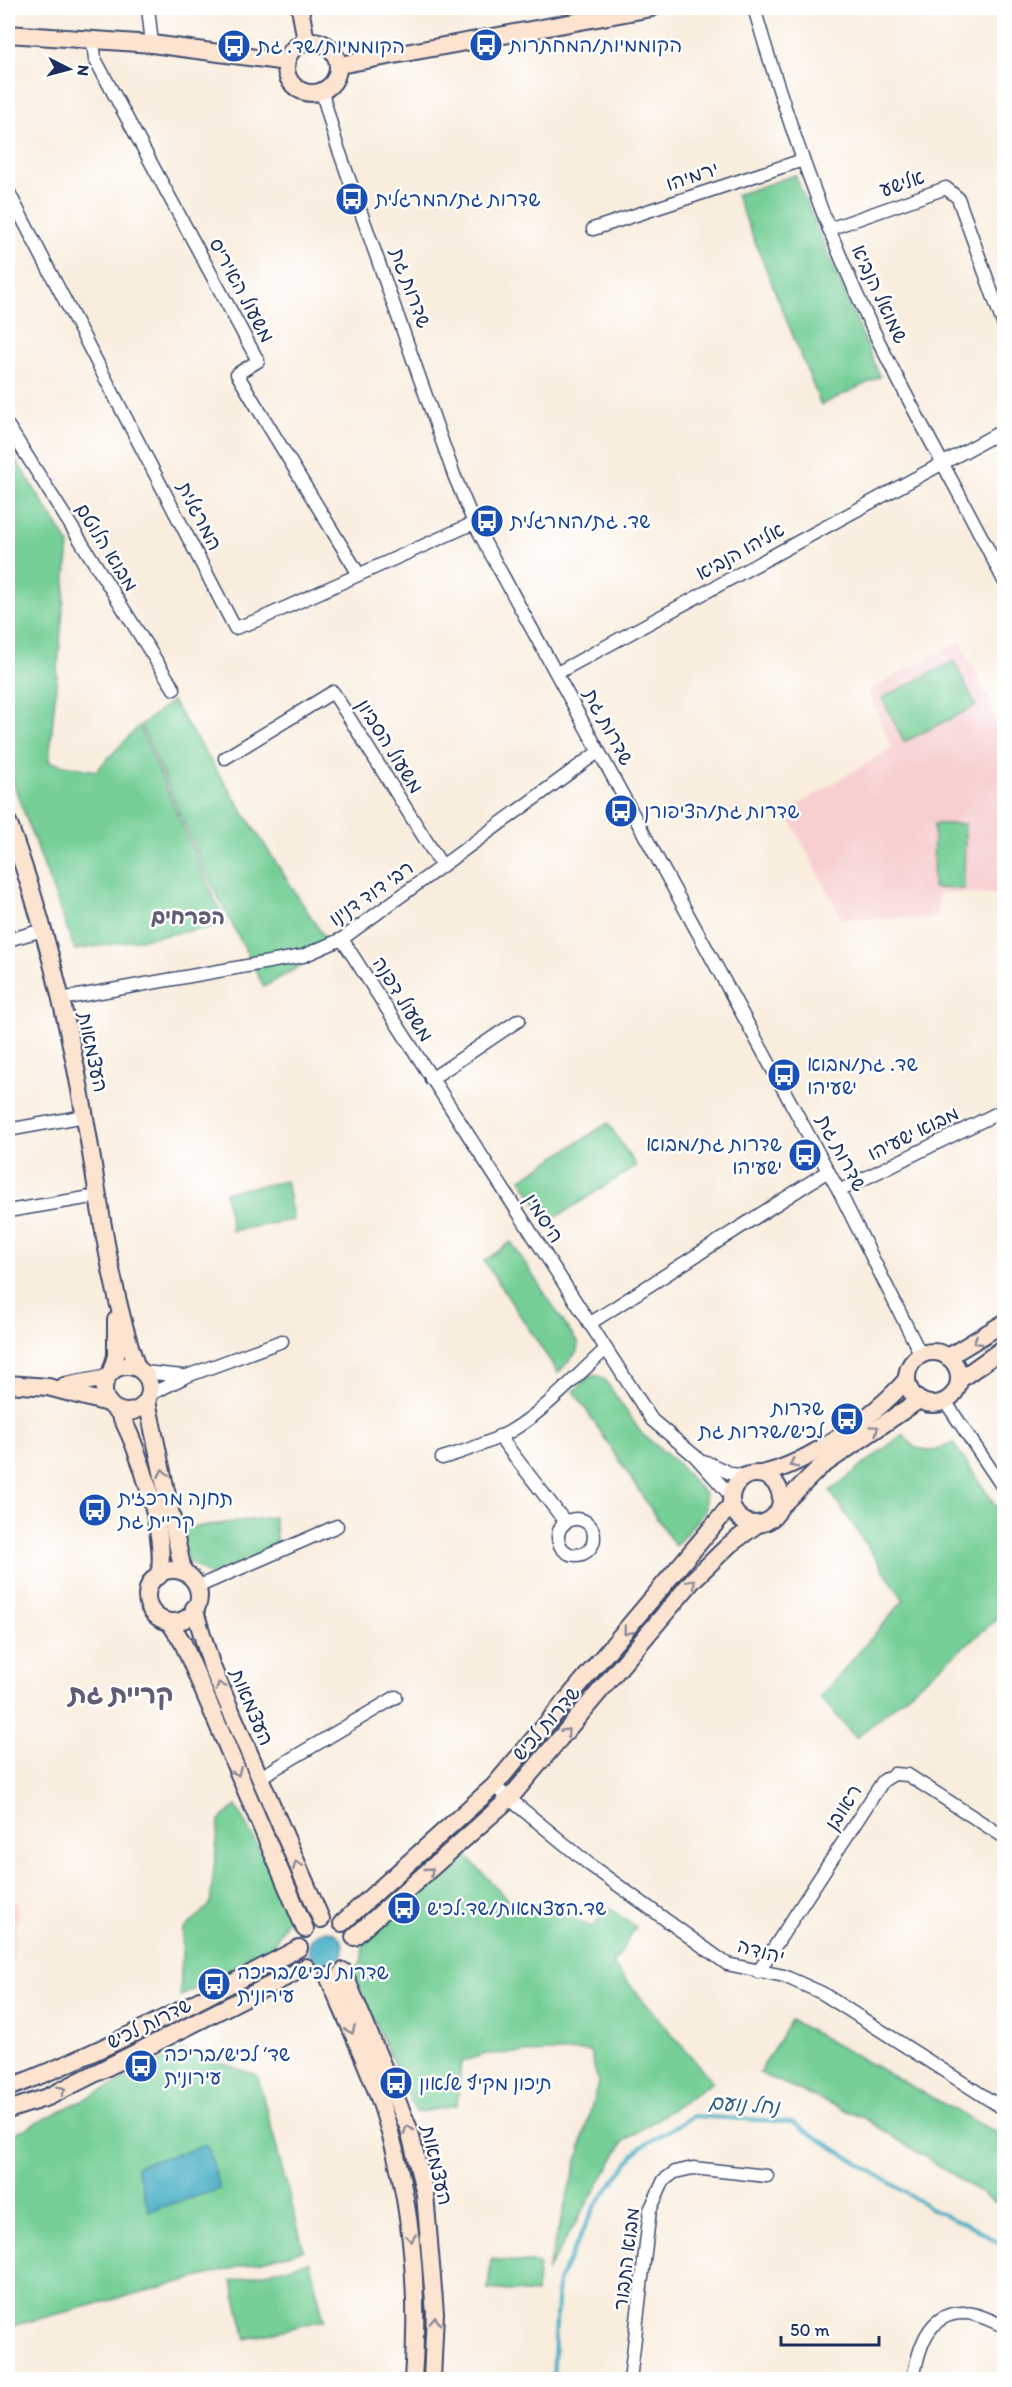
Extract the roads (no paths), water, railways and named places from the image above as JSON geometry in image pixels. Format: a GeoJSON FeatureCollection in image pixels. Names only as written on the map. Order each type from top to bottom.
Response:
{"type":"FeatureCollection","features":[{"type":"Feature","properties":{"kind":"street"},"geometry":{"type":"LineString","coordinates":[[148,8],[152,44]]}},
{"type":"Feature","properties":{"kind":"street"},"geometry":{"type":"LineString","coordinates":[[300,8],[306,41]]}},
{"type":"Feature","properties":{"kind":"street"},"geometry":{"type":"LineString","coordinates":[[339,65],[619,10],[652,8]]}},
{"type":"Feature","properties":{"kind":"street","name":"שמואל הנביא"},"geometry":{"type":"LineString","coordinates":[[754,8],[803,160],[829,230],[878,339],[1005,581]]}},
{"type":"Feature","properties":{"kind":"street"},"geometry":{"type":"LineString","coordinates":[[8,34],[152,44],[286,62]]}},
{"type":"Feature","properties":{"kind":"street","name":"משעול האיריס"},"geometry":{"type":"LineString","coordinates":[[93,41],[95,59],[258,361],[237,374],[358,573]]}},
{"type":"Feature","properties":{"kind":"street"},"geometry":{"type":"LineString","coordinates":[[306,41],[317,41],[328,45],[339,65],[335,81],[322,92],[305,93],[294,86],[287,75],[286,62],[292,50],[306,41]]}},
{"type":"Feature","properties":{"kind":"street","name":"שדרות גת"},"geometry":{"type":"LineString","coordinates":[[322,92],[336,142],[454,475],[474,523],[839,1191],[921,1355]]}},
{"type":"Feature","properties":{"kind":"street","name":"ירמיהו"},"geometry":{"type":"LineString","coordinates":[[593,230],[803,160]]}},
{"type":"Feature","properties":{"kind":"street","name":"אלישע"},"geometry":{"type":"LineString","coordinates":[[829,230],[946,188],[958,198],[1005,326]]}},
{"type":"Feature","properties":{"kind":"street","name":"המרגלית"},"geometry":{"type":"LineString","coordinates":[[8,190],[236,628],[474,523]]}},
{"type":"Feature","properties":{"kind":"street","name":"מבוא הלוטם"},"geometry":{"type":"LineString","coordinates":[[8,426],[174,689]]}},
{"type":"Feature","properties":{"kind":"street"},"geometry":{"type":"LineString","coordinates":[[942,462],[1005,430]]}},
{"type":"Feature","properties":{"kind":"street","name":"אליהו הנביא"},"geometry":{"type":"LineString","coordinates":[[557,673],[942,462]]}},
{"type":"Feature","properties":{"kind":"street","name":"משעול הסביון"},"geometry":{"type":"LineString","coordinates":[[225,758],[333,692],[442,866]]}},
{"type":"Feature","properties":{"kind":"street","name":"רבי דוד דנינו"},"geometry":{"type":"LineString","coordinates":[[61,999],[303,956],[342,939],[598,752]]}},
{"type":"Feature","properties":{"kind":"street","name":"העצמאות"},"geometry":{"type":"LineString","coordinates":[[8,822],[61,999],[85,1116],[115,1295],[117,1345],[109,1375]]}},
{"type":"Feature","properties":{"kind":"street"},"geometry":{"type":"LineString","coordinates":[[8,940],[42,930]]}},
{"type":"Feature","properties":{"kind":"street","name":"משעול דפנה"},"geometry":{"type":"LineString","coordinates":[[342,939],[431,1079]]}},
{"type":"Feature","properties":{"kind":"street"},"geometry":{"type":"LineString","coordinates":[[431,1079],[519,1020]]}},
{"type":"Feature","properties":{"kind":"street","name":"היסמין"},"geometry":{"type":"LineString","coordinates":[[431,1079],[652,1420],[695,1456],[717,1468],[753,1475]]}},
{"type":"Feature","properties":{"kind":"street","name":"מבוא ישעיהו"},"geometry":{"type":"LineString","coordinates":[[839,1191],[1005,1110]]}},
{"type":"Feature","properties":{"kind":"street"},"geometry":{"type":"LineString","coordinates":[[8,1130],[85,1116]]}},
{"type":"Feature","properties":{"kind":"street"},"geometry":{"type":"LineString","coordinates":[[589,1324],[828,1171]]}},
{"type":"Feature","properties":{"kind":"street"},"geometry":{"type":"LineString","coordinates":[[8,1211],[98,1196]]}},
{"type":"Feature","properties":{"kind":"street","name":"העצמאות"},"geometry":{"type":"LineString","coordinates":[[115,1295],[140,1370]]}},
{"type":"Feature","properties":{"kind":"street"},"geometry":{"type":"LineString","coordinates":[[948,1357],[1005,1323]]}},
{"type":"Feature","properties":{"kind":"street"},"geometry":{"type":"LineString","coordinates":[[48,1387],[113,1406],[137,1410],[148,1398],[187,1376],[282,1341]]}},
{"type":"Feature","properties":{"kind":"street"},"geometry":{"type":"LineString","coordinates":[[959,1380],[1005,1348]]}},
{"type":"Feature","properties":{"kind":"street"},"geometry":{"type":"LineString","coordinates":[[442,1458],[499,1436],[540,1409],[606,1349]]}},
{"type":"Feature","properties":{"kind":"street"},"geometry":{"type":"LineString","coordinates":[[907,1379],[913,1394],[927,1404],[945,1401],[957,1389],[959,1380],[958,1371],[948,1357],[935,1352],[921,1355],[910,1365],[907,1379],[897,1390],[812,1454],[792,1466],[753,1475],[733,1488],[731,1501],[740,1519],[756,1525],[772,1520],[781,1506],[819,1468],[919,1400]]}},
{"type":"Feature","properties":{"kind":"street"},"geometry":{"type":"LineString","coordinates":[[8,1384],[48,1387],[84,1383],[109,1375],[124,1366],[187,1376]]}},
{"type":"Feature","properties":{"kind":"street"},"geometry":{"type":"LineString","coordinates":[[140,1370],[149,1383],[148,1398],[183,1571]]}},
{"type":"Feature","properties":{"kind":"street"},"geometry":{"type":"LineString","coordinates":[[109,1375],[104,1390],[132,1437],[151,1501],[161,1554],[159,1575]]}},
{"type":"Feature","properties":{"kind":"street"},"geometry":{"type":"LineString","coordinates":[[945,1401],[1005,1489]]}},
{"type":"Feature","properties":{"kind":"street"},"geometry":{"type":"LineString","coordinates":[[499,1436],[566,1523]]}},
{"type":"Feature","properties":{"kind":"street","name":"היסמין"},"geometry":{"type":"LineString","coordinates":[[695,1456],[731,1501]]}},
{"type":"Feature","properties":{"kind":"street"},"geometry":{"type":"LineString","coordinates":[[753,1475],[769,1477],[780,1489],[781,1506]]}},
{"type":"Feature","properties":{"kind":"street","name":"שדרות לכיש"},"geometry":{"type":"LineString","coordinates":[[342,1923],[494,1786],[731,1501]]}},
{"type":"Feature","properties":{"kind":"street","name":"שדרות לכיש"},"geometry":{"type":"LineString","coordinates":[[347,1959],[509,1799],[694,1579],[729,1545],[756,1525]]}},
{"type":"Feature","properties":{"kind":"street"},"geometry":{"type":"LineString","coordinates":[[197,1587],[337,1526]]}},
{"type":"Feature","properties":{"kind":"street"},"geometry":{"type":"LineString","coordinates":[[167,1570],[183,1571],[192,1577],[197,1587],[194,1608],[183,1620],[170,1623],[156,1617],[149,1604],[150,1588],[159,1575],[167,1570]]}},
{"type":"Feature","properties":{"kind":"street","name":"העצמאות"},"geometry":{"type":"LineString","coordinates":[[194,1608],[212,1667],[321,1919]]}},
{"type":"Feature","properties":{"kind":"street","name":"העצמאות"},"geometry":{"type":"LineString","coordinates":[[170,1623],[183,1643],[305,1929]]}},
{"type":"Feature","properties":{"kind":"street"},"geometry":{"type":"LineString","coordinates":[[259,1778],[396,1697]]}},
{"type":"Feature","properties":{"kind":"street","name":"ראובן"},"geometry":{"type":"LineString","coordinates":[[758,1972],[883,1781],[894,1774],[908,1775],[1005,1837]]}},
{"type":"Feature","properties":{"kind":"street","name":"יהודה"},"geometry":{"type":"LineString","coordinates":[[494,1786],[626,1892],[728,1964],[784,1976],[822,1993],[1005,2109]]}},
{"type":"Feature","properties":{"kind":"street"},"geometry":{"type":"LineString","coordinates":[[321,1919],[342,1923],[347,1959],[320,1975],[306,1967],[299,1948],[305,1929],[321,1919]]}},
{"type":"Feature","properties":{"kind":"street","name":"שדרות לכיש"},"geometry":{"type":"LineString","coordinates":[[8,2088],[192,2004],[299,1948]]}},
{"type":"Feature","properties":{"kind":"street","name":"העצמאות"},"geometry":{"type":"LineString","coordinates":[[347,1959],[380,2101],[404,2189],[413,2265],[415,2308],[413,2379]]}},
{"type":"Feature","properties":{"kind":"street","name":"העצמאות"},"geometry":{"type":"LineString","coordinates":[[347,1959],[409,2129],[425,2194],[435,2313],[432,2379]]}},
{"type":"Feature","properties":{"kind":"street","name":"שדרות לכיש"},"geometry":{"type":"LineString","coordinates":[[8,2110],[48,2097],[306,1967]]}},
{"type":"Feature","properties":{"kind":"street","name":"מבוא התבור"},"geometry":{"type":"LineString","coordinates":[[630,2379],[650,2210],[664,2180],[675,2172],[693,2168],[767,2176]]}},
{"type":"Feature","properties":{"kind":"street"},"geometry":{"type":"LineString","coordinates":[[913,2379],[924,2336],[935,2323],[947,2316],[965,2313],[1005,2326]]}},
{"type":"Feature","properties":{"kind":"water"},"geometry":{"type":"Polygon","coordinates":[[[326,1931],[338,1936],[343,1948],[338,1960],[326,1965],[314,1960],[309,1948],[314,1936],[326,1931]]]}},
{"type":"Feature","properties":{"kind":"water"},"geometry":{"type":"Polygon","coordinates":[[[207,2145],[220,2189],[149,2211],[136,2166],[207,2145]]]}},
{"type":"Feature","properties":{"kind":"waterway","name":"נחל נועם"},"geometry":{"type":"LineString","coordinates":[[553,2380],[558,2282],[595,2206],[639,2148],[693,2116],[792,2122],[937,2212],[974,2227],[1004,2247]]}},
{"type":"Feature","properties":{"kind":"place","name":"הקוממיות/המחתרות"},"geometry":{"type":"Point","coordinates":[486,45]}},
{"type":"Feature","properties":{"kind":"place","name":"הקוממיות/שד. גת"},"geometry":{"type":"Point","coordinates":[234,46]}},
{"type":"Feature","properties":{"kind":"place","name":"שדרות גת/המרגלית"},"geometry":{"type":"Point","coordinates":[352,199]}},
{"type":"Feature","properties":{"kind":"place","name":"שד. גת/המרגלית"},"geometry":{"type":"Point","coordinates":[487,521]}},
{"type":"Feature","properties":{"kind":"place","name":"שדרות גת/הציפורן"},"geometry":{"type":"Point","coordinates":[621,811]}},
{"type":"Feature","properties":{"kind":"place","name":"שד. גת/מבוא ישעיהו"},"geometry":{"type":"Point","coordinates":[784,1075]}},
{"type":"Feature","properties":{"kind":"place","name":"שדרות גת/מבוא ישעיהו"},"geometry":{"type":"Point","coordinates":[805,1155]}},
{"type":"Feature","properties":{"kind":"place","name":"שדרות לכיש/שדרות גת"},"geometry":{"type":"Point","coordinates":[847,1419]}},
{"type":"Feature","properties":{"kind":"place","name":"תחנה מרכזית קריית גת"},"geometry":{"type":"Point","coordinates":[95,1510]}},
{"type":"Feature","properties":{"kind":"place","name":"שד.העצמאות/שד.לכיש"},"geometry":{"type":"Point","coordinates":[404,1908]}},
{"type":"Feature","properties":{"kind":"place","name":"שדרות לכיש/בריכה עירונית"},"geometry":{"type":"Point","coordinates":[214,1984]}},
{"type":"Feature","properties":{"kind":"place","name":"שד׳ לכיש/בריכה עירונית"},"geometry":{"type":"Point","coordinates":[141,2066]}},
{"type":"Feature","properties":{"kind":"place","name":"תיכון מקיף שלאון"},"geometry":{"type":"Point","coordinates":[396,2083]}},
{"type":"Feature","properties":{"kind":"district","name":"הפרחים"},"geometry":{"type":"Point","coordinates":[188,916]}},
{"type":"Feature","properties":{"kind":"district","name":"קריית גת"},"geometry":{"type":"Point","coordinates":[121,1694]}}]}
